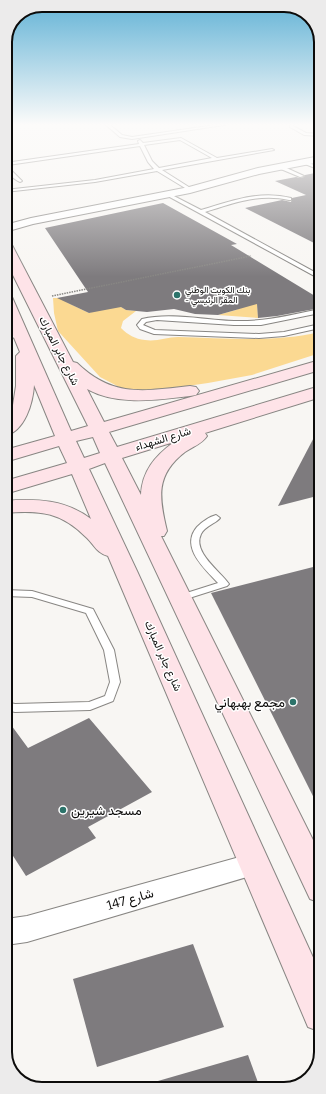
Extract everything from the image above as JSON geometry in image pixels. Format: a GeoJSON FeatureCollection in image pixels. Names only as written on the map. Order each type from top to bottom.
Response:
{"type":"FeatureCollection","features":[{"type":"Feature","properties":{"kind":"main road","name":"شارع جابر المبارك"},"geometry":{"type":"LineString","coordinates":[[12,258],[66,362],[314,875]]}},
{"type":"Feature","properties":{"kind":"main road","name":"شارع جابر المبارك"},"geometry":{"type":"LineString","coordinates":[[12,315],[314,999]]}},
{"type":"Feature","properties":{"kind":"main road"},"geometry":{"type":"LineString","coordinates":[[12,421],[19,412],[25,395],[26,379],[22,339]]}},
{"type":"Feature","properties":{"kind":"main road"},"geometry":{"type":"LineString","coordinates":[[66,362],[94,386],[104,391],[123,394],[150,395],[255,383]]}},
{"type":"Feature","properties":{"kind":"main road"},"geometry":{"type":"LineString","coordinates":[[12,472],[72,452],[94,442],[98,436],[105,443],[241,402],[312,367]]}},
{"type":"Feature","properties":{"kind":"main road","name":"شارع الشهداء"},"geometry":{"type":"LineString","coordinates":[[105,443],[255,383],[312,367]]}},
{"type":"Feature","properties":{"kind":"main road","name":"شارع الشهداء"},"geometry":{"type":"LineString","coordinates":[[12,456],[72,452],[105,443],[260,409],[314,393]]}},
{"type":"Feature","properties":{"kind":"main road"},"geometry":{"type":"LineString","coordinates":[[167,573],[153,520],[150,501],[152,481],[157,469],[165,459],[191,440],[260,409]]}},
{"type":"Feature","properties":{"kind":"main road","name":"شارع الشهداء"},"geometry":{"type":"LineString","coordinates":[[12,484],[72,452]]}},
{"type":"Feature","properties":{"kind":"main road"},"geometry":{"type":"LineString","coordinates":[[12,507],[46,506],[65,510],[74,514],[101,539],[126,571]]}},
{"type":"Feature","properties":{"kind":"street"},"geometry":{"type":"LineString","coordinates":[[12,227],[31,221],[190,190],[245,175]]}},
{"type":"Feature","properties":{"kind":"street"},"geometry":{"type":"LineString","coordinates":[[12,220],[31,221]]}},
{"type":"Feature","properties":{"kind":"street","name":"شارع 147"},"geometry":{"type":"LineString","coordinates":[[12,931],[26,929],[254,864]]}},
{"type":"Feature","properties":{"kind":"lane"},"geometry":{"type":"LineString","coordinates":[[13,175],[20,181]]}},
{"type":"Feature","properties":{"kind":"lane"},"geometry":{"type":"LineString","coordinates":[[12,191],[95,181],[126,175]]}},
{"type":"Feature","properties":{"kind":"lane"},"geometry":{"type":"LineString","coordinates":[[167,175],[190,190]]}},
{"type":"Feature","properties":{"kind":"lane"},"geometry":{"type":"LineString","coordinates":[[168,194],[314,274]]}},
{"type":"Feature","properties":{"kind":"lane"},"geometry":{"type":"LineString","coordinates":[[201,212],[265,195],[279,196],[289,199]]}},
{"type":"Feature","properties":{"kind":"lane"},"geometry":{"type":"LineString","coordinates":[[314,312],[261,323],[234,323],[150,318],[144,320],[140,325],[147,331],[181,334],[242,336],[271,336],[314,327]]}},
{"type":"Feature","properties":{"kind":"lane"},"geometry":{"type":"LineString","coordinates":[[181,334],[191,327],[188,320]]}},
{"type":"Feature","properties":{"kind":"lane"},"geometry":{"type":"LineString","coordinates":[[12,335],[22,339]]}},
{"type":"Feature","properties":{"kind":"lane"},"geometry":{"type":"LineString","coordinates":[[180,598],[224,584],[200,556],[196,550],[195,544],[195,535],[199,528],[206,522],[216,518]]}},
{"type":"Feature","properties":{"kind":"lane"},"geometry":{"type":"LineString","coordinates":[[12,593],[32,594],[90,611],[109,650],[115,682],[109,698],[90,706],[12,707]]}},
{"type":"Feature","properties":{"kind":"path"},"geometry":{"type":"LineString","coordinates":[[34,300],[274,252]]}},
{"type":"Feature","properties":{"kind":"shaded area"},"geometry":{"type":"Polygon","coordinates":[[[257,297],[258,318],[218,315],[236,310],[257,297]]]}},
{"type":"Feature","properties":{"kind":"shaded area"},"geometry":{"type":"Polygon","coordinates":[[[53,298],[60,298],[89,313],[115,303],[126,310],[136,311],[123,321],[121,328],[126,333],[138,339],[149,340],[178,337],[267,339],[285,338],[314,333],[314,355],[252,375],[160,390],[137,391],[121,388],[100,377],[58,331],[54,313],[53,298]]]}},
{"type":"Feature","properties":{"kind":"building"},"geometry":{"type":"Polygon","coordinates":[[[305,175],[314,175],[314,243],[245,208],[282,200],[291,202],[292,198],[306,195],[275,181],[304,177],[305,175]]]}},
{"type":"Feature","properties":{"kind":"building"},"geometry":{"type":"Polygon","coordinates":[[[163,203],[237,244],[231,245],[314,295],[314,309],[258,318],[257,304],[218,315],[195,314],[174,309],[147,312],[126,310],[121,307],[89,313],[57,298],[88,292],[45,228],[163,203]]]}},
{"type":"Feature","properties":{"kind":"building"},"geometry":{"type":"Polygon","coordinates":[[[314,437],[314,497],[278,506],[314,437]]]}},
{"type":"Feature","properties":{"kind":"building","name":"مجمع بهبهاني"},"geometry":{"type":"Polygon","coordinates":[[[314,567],[314,798],[211,593],[314,567]]]}},
{"type":"Feature","properties":{"kind":"building","name":"مسجد شيرين"},"geometry":{"type":"Polygon","coordinates":[[[89,718],[152,792],[88,827],[96,838],[26,876],[12,854],[12,726],[28,748],[89,718]]]}},
{"type":"Feature","properties":{"kind":"building"},"geometry":{"type":"Polygon","coordinates":[[[193,944],[224,1027],[97,1067],[73,979],[193,944]]]}},
{"type":"Feature","properties":{"kind":"building"},"geometry":{"type":"Polygon","coordinates":[[[248,1055],[258,1082],[154,1082],[248,1055]]]}},
{"type":"Feature","properties":{"kind":"place","name":"بنك الكويت الوطني - المقر الرئيسي"},"geometry":{"type":"Point","coordinates":[177,295]}},
{"type":"Feature","properties":{"kind":"place","name":"مجمع بهبهاني"},"geometry":{"type":"Point","coordinates":[293,702]}},
{"type":"Feature","properties":{"kind":"place","name":"مسجد شيرين"},"geometry":{"type":"Point","coordinates":[63,810]}}]}
